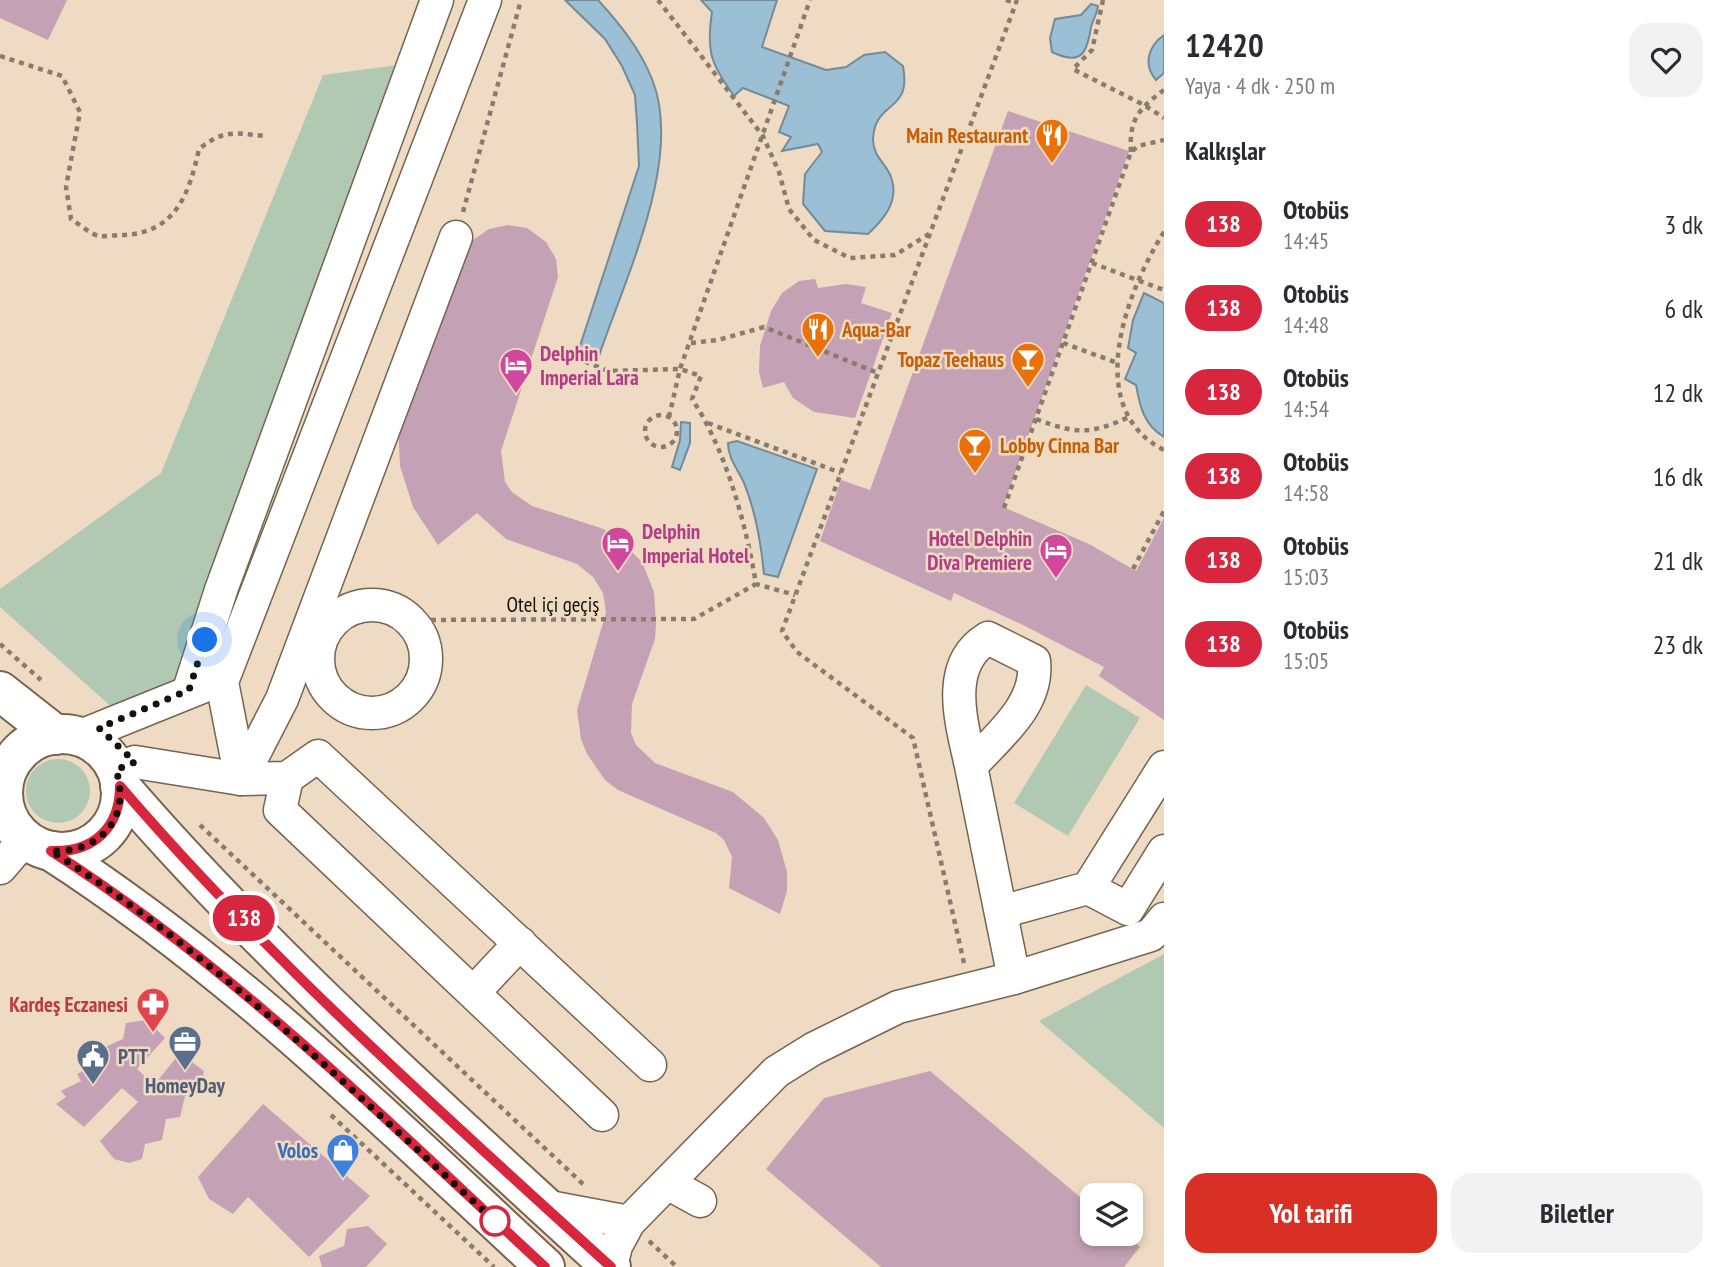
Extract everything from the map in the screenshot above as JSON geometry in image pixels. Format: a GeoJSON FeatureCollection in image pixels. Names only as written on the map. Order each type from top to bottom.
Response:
{"type":"FeatureCollection","features":[{"type":"Feature","properties":{"kind":"main road"},"geometry":{"type":"LineString","coordinates":[[0,691],[67,736],[101,749],[118,778],[159,831],[278,953],[611,1267]]}},
{"type":"Feature","properties":{"kind":"main road"},"geometry":{"type":"LineString","coordinates":[[67,736],[26,746],[15,758],[3,788],[2,802],[15,829],[104,885],[242,990],[521,1261]]}},
{"type":"Feature","properties":{"kind":"main road"},"geometry":{"type":"LineString","coordinates":[[38,845],[82,849],[96,841],[116,817],[118,778]]}},
{"type":"Feature","properties":{"kind":"street"},"geometry":{"type":"LineString","coordinates":[[189,690],[221,590],[437,0]]}},
{"type":"Feature","properties":{"kind":"street"},"geometry":{"type":"LineString","coordinates":[[241,779],[222,681],[485,0]]}},
{"type":"Feature","properties":{"kind":"street"},"geometry":{"type":"LineString","coordinates":[[241,779],[282,699],[456,237]]}},
{"type":"Feature","properties":{"kind":"street"},"geometry":{"type":"LineString","coordinates":[[374,606],[384,606],[411,620],[426,648],[424,679],[406,704],[376,715],[346,708],[324,686],[317,655],[328,626],[353,608],[374,606]]}},
{"type":"Feature","properties":{"kind":"street"},"geometry":{"type":"LineString","coordinates":[[67,736],[189,690],[222,681]]}},
{"type":"Feature","properties":{"kind":"street"},"geometry":{"type":"LineString","coordinates":[[282,699],[324,686]]}},
{"type":"Feature","properties":{"kind":"street"},"geometry":{"type":"LineString","coordinates":[[118,778],[135,762],[241,779],[287,778],[318,756],[650,1065]]}},
{"type":"Feature","properties":{"kind":"street"},"geometry":{"type":"LineString","coordinates":[[971,766],[1014,978]]}},
{"type":"Feature","properties":{"kind":"street"},"geometry":{"type":"LineString","coordinates":[[1001,912],[1088,888],[1164,767]]}},
{"type":"Feature","properties":{"kind":"street"},"geometry":{"type":"LineString","coordinates":[[287,778],[280,810],[602,1115]]}},
{"type":"Feature","properties":{"kind":"street"},"geometry":{"type":"LineString","coordinates":[[0,868],[38,845]]}},
{"type":"Feature","properties":{"kind":"street"},"geometry":{"type":"LineString","coordinates":[[1088,888],[1128,909],[1164,851]]}},
{"type":"Feature","properties":{"kind":"street"},"geometry":{"type":"LineString","coordinates":[[611,1267],[616,1246],[629,1222],[776,1072],[813,1049],[898,1007],[1014,978],[1151,935],[1164,919]]}},
{"type":"Feature","properties":{"kind":"street"},"geometry":{"type":"LineString","coordinates":[[474,992],[520,943]]}},
{"type":"Feature","properties":{"kind":"street"},"geometry":{"type":"LineString","coordinates":[[669,1184],[700,1201]]}},
{"type":"Feature","properties":{"kind":"street"},"geometry":{"type":"LineString","coordinates":[[544,1206],[629,1222]]}},
{"type":"Feature","properties":{"kind":"path"},"geometry":{"type":"LineString","coordinates":[[456,237],[521,0]]}},
{"type":"Feature","properties":{"kind":"path"},"geometry":{"type":"LineString","coordinates":[[658,0],[763,136],[779,172],[789,209],[814,240],[850,258],[895,255],[929,234]]}},
{"type":"Feature","properties":{"kind":"path"},"geometry":{"type":"LineString","coordinates":[[669,417],[657,415],[647,423],[646,435],[653,444],[665,446],[675,439],[676,427],[669,417],[680,369],[810,0]]}},
{"type":"Feature","properties":{"kind":"path"},"geometry":{"type":"LineString","coordinates":[[970,989],[913,738],[797,652],[782,631],[1016,2],[1006,0]]}},
{"type":"Feature","properties":{"kind":"path"},"geometry":{"type":"LineString","coordinates":[[1103,0],[1092,50],[1073,69],[1144,104],[1164,118]]}},
{"type":"Feature","properties":{"kind":"path"},"geometry":{"type":"LineString","coordinates":[[0,56],[62,76],[67,84],[80,113],[66,187],[71,219],[97,236],[138,235],[162,224],[179,208],[192,179],[199,149],[216,136],[232,132],[265,136]]}},
{"type":"Feature","properties":{"kind":"path"},"geometry":{"type":"LineString","coordinates":[[1004,508],[1131,152],[1129,130],[1144,104],[1164,90]]}},
{"type":"Feature","properties":{"kind":"path"},"geometry":{"type":"LineString","coordinates":[[1131,152],[1138,146],[1164,140]]}},
{"type":"Feature","properties":{"kind":"path"},"geometry":{"type":"LineString","coordinates":[[1164,232],[1139,278],[1115,362],[1120,394],[1129,416],[1164,450]]}},
{"type":"Feature","properties":{"kind":"path"},"geometry":{"type":"LineString","coordinates":[[1092,263],[1139,278],[1164,290]]}},
{"type":"Feature","properties":{"kind":"path"},"geometry":{"type":"LineString","coordinates":[[691,343],[718,340],[764,327],[878,373]]}},
{"type":"Feature","properties":{"kind":"path"},"geometry":{"type":"LineString","coordinates":[[1063,343],[1115,362]]}},
{"type":"Feature","properties":{"kind":"path"},"geometry":{"type":"LineString","coordinates":[[557,350],[608,371],[680,369],[701,376],[692,399],[708,423],[747,534],[756,584],[795,595]]}},
{"type":"Feature","properties":{"kind":"path"},"geometry":{"type":"LineString","coordinates":[[1036,419],[1070,432],[1109,426],[1129,416]]}},
{"type":"Feature","properties":{"kind":"path"},"geometry":{"type":"LineString","coordinates":[[708,423],[841,472]]}},
{"type":"Feature","properties":{"kind":"path"},"geometry":{"type":"LineString","coordinates":[[1133,569],[1164,511]]}},
{"type":"Feature","properties":{"kind":"path","name":"Otel içi geçiş"},"geometry":{"type":"LineString","coordinates":[[411,620],[694,619],[756,584]]}},
{"type":"Feature","properties":{"kind":"path"},"geometry":{"type":"LineString","coordinates":[[0,644],[47,685]]}},
{"type":"Feature","properties":{"kind":"path"},"geometry":{"type":"LineString","coordinates":[[192,817],[593,1194]]}},
{"type":"Feature","properties":{"kind":"path"},"geometry":{"type":"LineString","coordinates":[[321,1106],[521,1261]]}},
{"type":"Feature","properties":{"kind":"path"},"geometry":{"type":"LineString","coordinates":[[629,1222],[677,1267]]}},
{"type":"Feature","properties":{"kind":"green space"},"geometry":{"type":"Polygon","coordinates":[[[413,63],[181,683],[116,711],[0,607],[0,589],[161,473],[323,75],[413,63]]]}},
{"type":"Feature","properties":{"kind":"green space"},"geometry":{"type":"Polygon","coordinates":[[[1086,685],[1140,718],[1068,836],[1014,803],[1086,685]]]}},
{"type":"Feature","properties":{"kind":"green space"},"geometry":{"type":"Polygon","coordinates":[[[52,759],[64,759],[81,768],[88,779],[88,803],[81,814],[64,823],[52,823],[40,818],[31,809],[26,797],[26,785],[31,773],[40,764],[52,759]]]}},
{"type":"Feature","properties":{"kind":"green space"},"geometry":{"type":"Polygon","coordinates":[[[1164,954],[1164,1128],[1039,1021],[1164,954]]]}},
{"type":"Feature","properties":{"kind":"water"},"geometry":{"type":"Polygon","coordinates":[[[565,0],[598,0],[606,9],[642,57],[652,79],[660,110],[661,145],[647,218],[599,356],[579,349],[639,166],[635,95],[622,66],[605,39],[565,0]]]}},
{"type":"Feature","properties":{"kind":"water"},"geometry":{"type":"Polygon","coordinates":[[[701,0],[777,0],[762,47],[826,70],[846,67],[864,55],[885,52],[903,66],[902,92],[898,100],[880,117],[873,139],[875,151],[891,177],[892,202],[879,223],[868,234],[825,231],[803,204],[805,174],[822,152],[818,144],[782,151],[791,137],[779,132],[789,106],[743,88],[734,96],[715,66],[710,48],[712,12],[701,0]]]}},
{"type":"Feature","properties":{"kind":"water"},"geometry":{"type":"Polygon","coordinates":[[[1091,4],[1098,6],[1097,12],[1081,55],[1070,58],[1052,52],[1050,38],[1055,19],[1081,15],[1091,4]]]}},
{"type":"Feature","properties":{"kind":"water"},"geometry":{"type":"Polygon","coordinates":[[[1164,35],[1164,73],[1156,80],[1150,68],[1149,56],[1154,45],[1164,35]]]}},
{"type":"Feature","properties":{"kind":"water"},"geometry":{"type":"Polygon","coordinates":[[[1144,293],[1164,303],[1164,437],[1147,421],[1136,385],[1125,379],[1136,353],[1128,348],[1133,320],[1144,293]]]}},
{"type":"Feature","properties":{"kind":"water"},"geometry":{"type":"Polygon","coordinates":[[[681,422],[690,423],[690,443],[680,470],[672,467],[680,440],[681,422]]]}},
{"type":"Feature","properties":{"kind":"water"},"geometry":{"type":"Polygon","coordinates":[[[737,441],[817,469],[778,577],[764,574],[752,505],[728,449],[728,443],[737,441]]]}},
{"type":"Feature","properties":{"kind":"building"},"geometry":{"type":"Polygon","coordinates":[[[0,0],[67,0],[48,40],[0,18],[0,0]]]}},
{"type":"Feature","properties":{"kind":"building"},"geometry":{"type":"Polygon","coordinates":[[[1008,111],[1129,151],[1003,507],[1089,544],[1136,571],[1164,518],[1164,720],[1099,676],[1104,667],[954,593],[951,601],[820,541],[841,480],[870,490],[1008,111]]]}},
{"type":"Feature","properties":{"kind":"building","name":"Delphin Imperial Hotel"},"geometry":{"type":"Polygon","coordinates":[[[508,225],[527,228],[546,242],[556,259],[558,277],[501,451],[505,482],[512,492],[532,506],[601,528],[617,537],[642,562],[654,592],[656,624],[655,639],[632,704],[631,733],[636,745],[655,763],[733,792],[764,818],[778,840],[787,872],[787,891],[780,914],[729,888],[732,857],[724,840],[716,833],[618,790],[605,780],[587,754],[581,739],[577,710],[606,613],[603,593],[593,577],[577,564],[506,539],[477,513],[438,545],[413,507],[400,466],[398,425],[470,242],[489,229],[508,225]]]}},
{"type":"Feature","properties":{"kind":"building","name":"Aqua-Bar"},"geometry":{"type":"Polygon","coordinates":[[[815,279],[818,288],[846,284],[866,287],[861,303],[892,313],[855,418],[814,412],[793,398],[784,382],[763,388],[759,372],[760,346],[771,311],[782,293],[799,281],[815,279]]]}},
{"type":"Feature","properties":{"kind":"building"},"geometry":{"type":"Polygon","coordinates":[[[147,1020],[165,1038],[137,1069],[154,1085],[180,1053],[204,1071],[200,1091],[185,1096],[180,1117],[166,1119],[162,1140],[145,1144],[142,1159],[129,1163],[114,1159],[100,1141],[138,1102],[122,1088],[84,1127],[56,1104],[66,1097],[61,1091],[81,1081],[77,1074],[101,1062],[98,1050],[123,1039],[126,1023],[147,1020]]]}},
{"type":"Feature","properties":{"kind":"building"},"geometry":{"type":"Polygon","coordinates":[[[930,1071],[1080,1197],[1080,1246],[1140,1247],[1124,1267],[881,1267],[766,1169],[824,1098],[930,1071]]]}},
{"type":"Feature","properties":{"kind":"building"},"geometry":{"type":"Polygon","coordinates":[[[263,1104],[370,1196],[309,1257],[248,1197],[233,1214],[209,1199],[198,1177],[263,1104]]]}},
{"type":"Feature","properties":{"kind":"building"},"geometry":{"type":"Polygon","coordinates":[[[368,1226],[387,1244],[366,1267],[322,1267],[319,1256],[344,1246],[347,1229],[368,1226]]]}},
{"type":"Feature","properties":{"kind":"bus line","name":"138"},"geometry":{"type":"LineString","coordinates":[[545,1267],[242,990],[104,885],[51,851],[82,849],[108,830],[116,817],[120,786],[159,831],[278,953],[401,1073],[611,1267]]}},
{"type":"Feature","properties":{"kind":"place","name":"Main Restaurant"},"geometry":{"type":"Point","coordinates":[1052,165]}},
{"type":"Feature","properties":{"kind":"place","name":"Aqua-Bar"},"geometry":{"type":"Point","coordinates":[818,359]}},
{"type":"Feature","properties":{"kind":"place","name":"Topaz Teehaus"},"geometry":{"type":"Point","coordinates":[1028,389]}},
{"type":"Feature","properties":{"kind":"place","name":"Delphin Imperial Lara"},"geometry":{"type":"Point","coordinates":[516,395]}},
{"type":"Feature","properties":{"kind":"place","name":"Lobby Cinna Bar"},"geometry":{"type":"Point","coordinates":[975,475]}},
{"type":"Feature","properties":{"kind":"place","name":"Delphin Imperial Hotel"},"geometry":{"type":"Point","coordinates":[618,573]}},
{"type":"Feature","properties":{"kind":"place","name":"Hotel Delphin Diva Premiere"},"geometry":{"type":"Point","coordinates":[1056,580]}},
{"type":"Feature","properties":{"kind":"place","name":"Kardeş Eczanesi"},"geometry":{"type":"Point","coordinates":[153,1034]}},
{"type":"Feature","properties":{"kind":"place","name":"HomeyDay"},"geometry":{"type":"Point","coordinates":[185,1072]}},
{"type":"Feature","properties":{"kind":"place","name":"PTT"},"geometry":{"type":"Point","coordinates":[93,1086]}},
{"type":"Feature","properties":{"kind":"place","name":"Volos"},"geometry":{"type":"Point","coordinates":[343,1180]}},
{"type":"Feature","properties":{"kind":"route"},"geometry":{"type":"LineString","coordinates":[[205,640],[189,690],[99,728],[135,762],[116,770],[120,786],[116,817],[108,830],[82,849],[51,851],[104,885],[242,990],[495,1221]]}}]}
